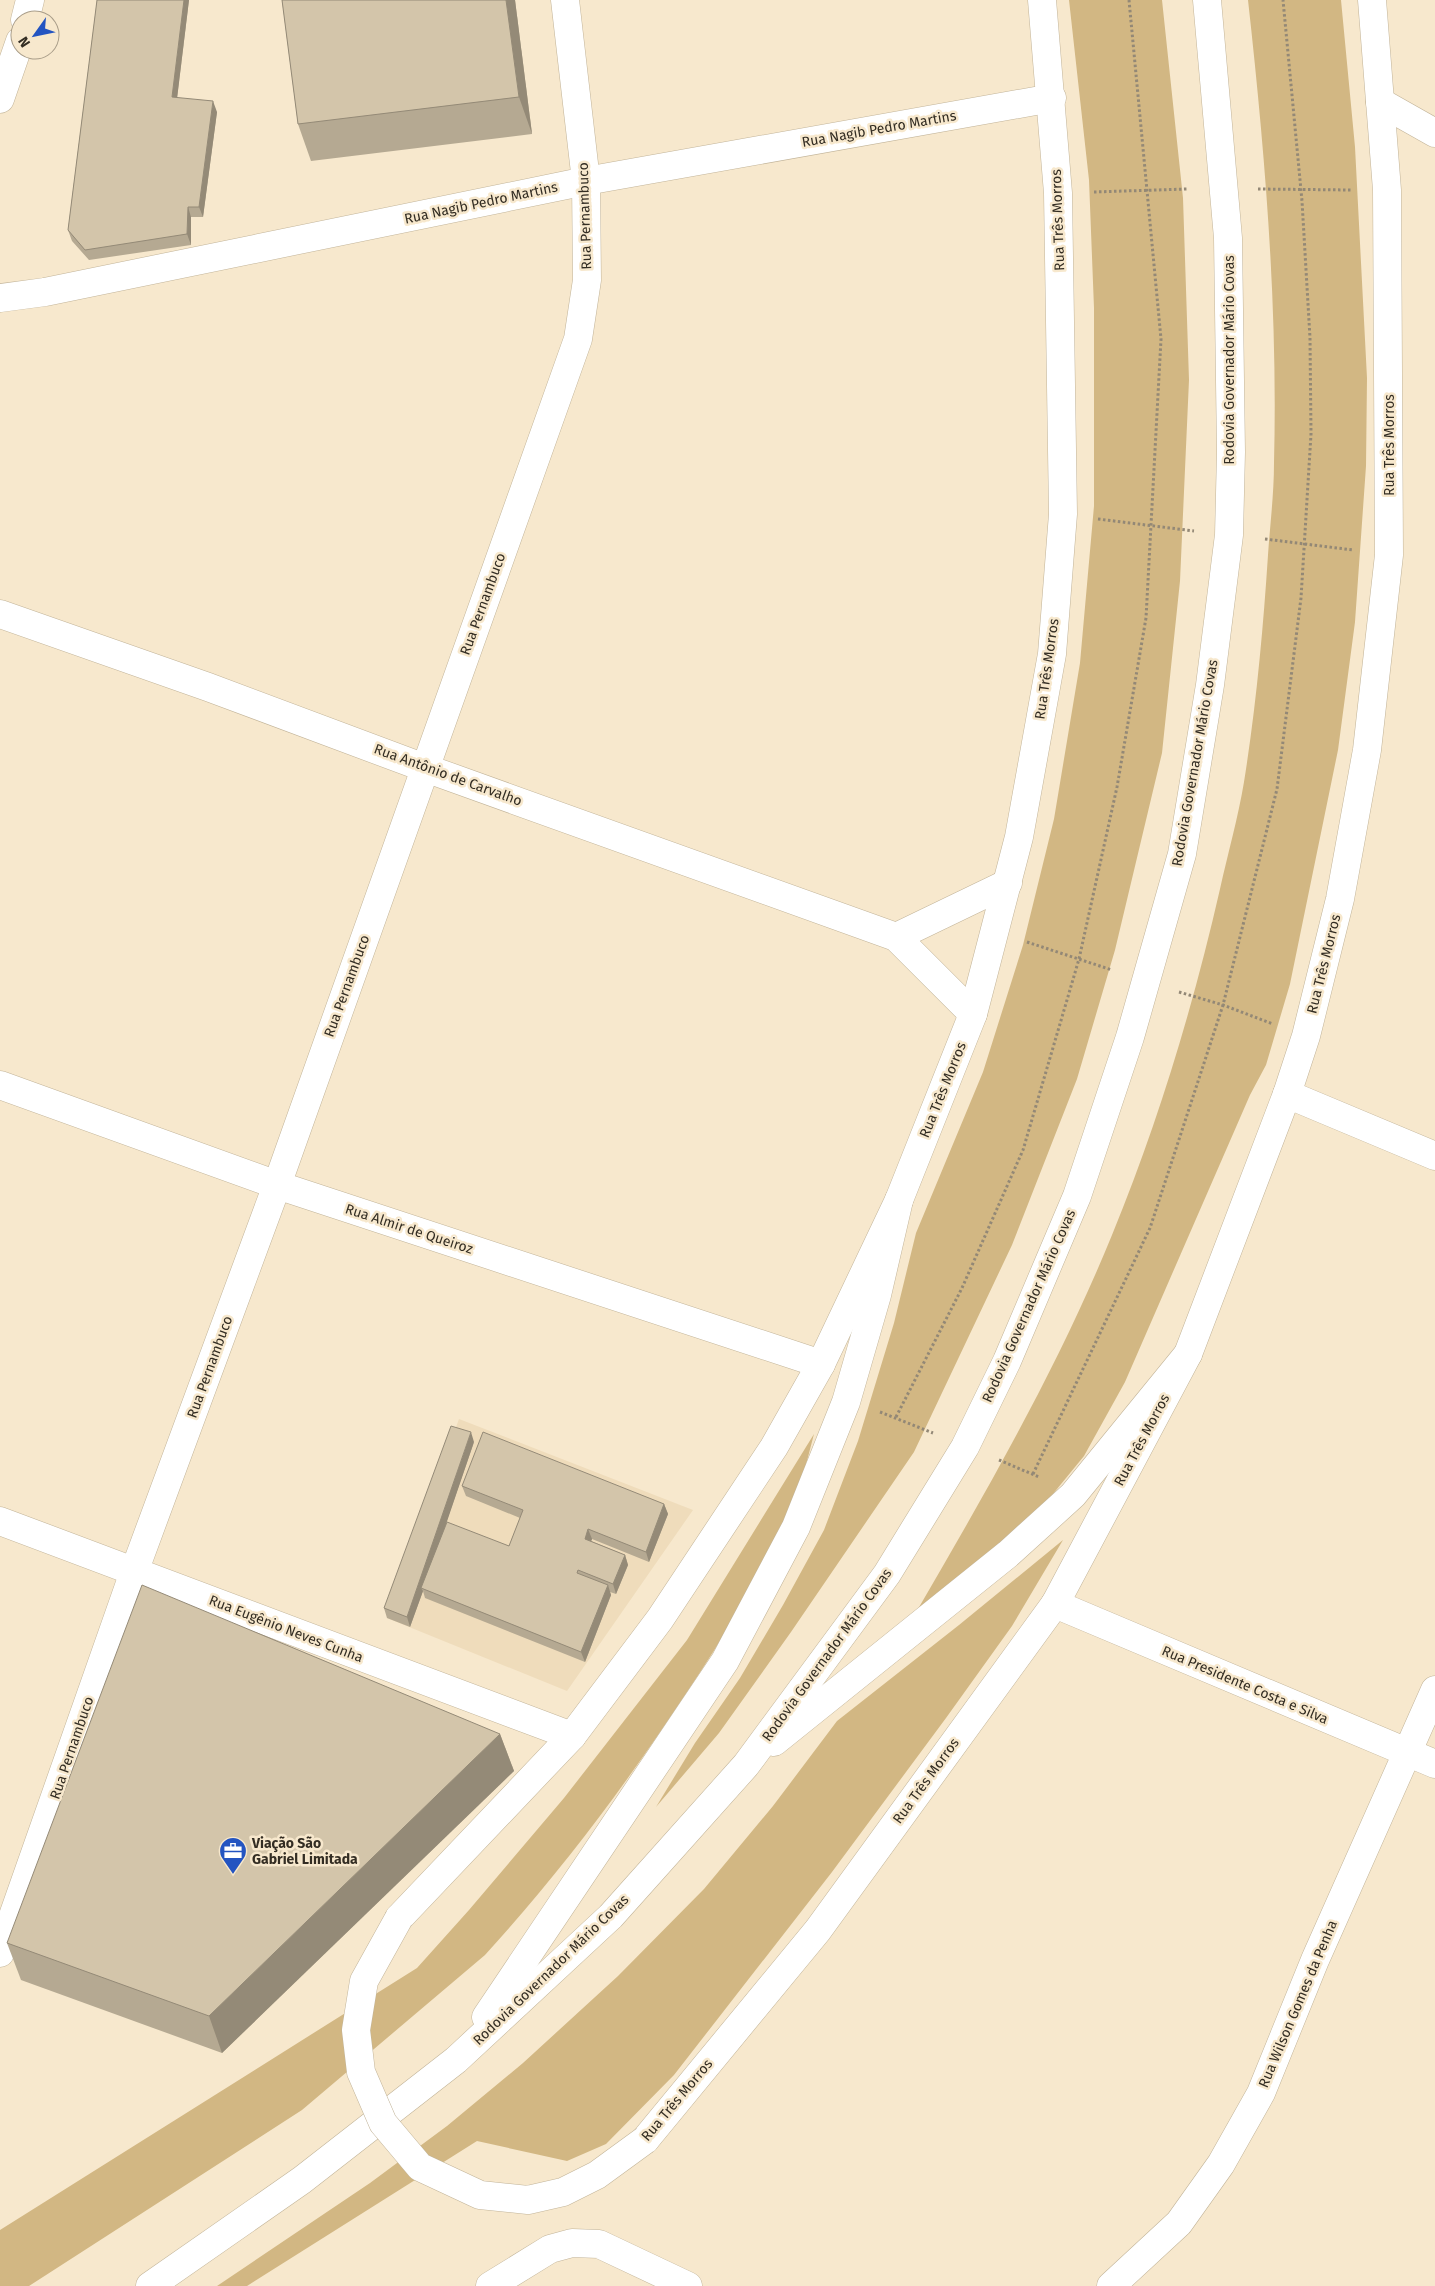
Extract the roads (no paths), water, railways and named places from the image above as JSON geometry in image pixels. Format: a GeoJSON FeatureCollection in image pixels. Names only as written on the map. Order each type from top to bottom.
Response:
{"type":"FeatureCollection","features":[{"type":"Feature","properties":{"kind":"main road","name":"Rua Pernambuco"},"geometry":{"type":"LineString","coordinates":[[1,1949],[134,1572],[276,1186],[578,339],[587,280],[586,181],[565,0]]}},
{"type":"Feature","properties":{"kind":"main road","name":"Rua Três Morros"},"geometry":{"type":"LineString","coordinates":[[1042,0],[1052,98],[1058,193],[1063,514],[1052,654],[1019,837],[1008,883],[974,1014],[899,1200],[821,1364],[774,1448],[660,1619],[572,1736],[399,1918],[364,1981],[356,2030],[361,2072],[383,2122],[420,2167],[480,2195],[528,2200],[563,2192],[597,2175],[645,2140],[818,1930],[1055,1604],[1188,1354],[1287,1094],[1306,1036],[1340,899],[1367,750],[1388,555],[1387,190],[1372,0]]}},
{"type":"Feature","properties":{"kind":"main road","name":"Rodovia Governador Mário Covas"},"geometry":{"type":"LineString","coordinates":[[150,2286],[302,2180],[456,2060],[611,1916],[746,1765],[887,1574],[965,1447],[1007,1361],[1077,1196],[1130,1037],[1182,854],[1210,685],[1229,535],[1231,452],[1228,238],[1207,0]]}},
{"type":"Feature","properties":{"kind":"main road"},"geometry":{"type":"LineString","coordinates":[[0,99],[13,60]]}},
{"type":"Feature","properties":{"kind":"main road","name":"Rua Nagib Pedro Martins"},"geometry":{"type":"LineString","coordinates":[[0,298],[45,292],[586,181],[1052,98]]}},
{"type":"Feature","properties":{"kind":"main road"},"geometry":{"type":"LineString","coordinates":[[1380,102],[1435,133]]}},
{"type":"Feature","properties":{"kind":"main road","name":"Rua Antônio de Carvalho"},"geometry":{"type":"LineString","coordinates":[[0,614],[208,687],[425,768],[896,937],[974,1014]]}},
{"type":"Feature","properties":{"kind":"main road"},"geometry":{"type":"LineString","coordinates":[[896,937],[1008,883]]}},
{"type":"Feature","properties":{"kind":"main road","name":"Rua Almir de Queiroz"},"geometry":{"type":"LineString","coordinates":[[0,1085],[276,1186],[821,1364]]}},
{"type":"Feature","properties":{"kind":"main road"},"geometry":{"type":"LineString","coordinates":[[1287,1094],[1435,1156]]}},
{"type":"Feature","properties":{"kind":"main road"},"geometry":{"type":"LineString","coordinates":[[456,2060],[725,1661],[796,1528],[846,1402],[877,1295],[899,1200]]}},
{"type":"Feature","properties":{"kind":"main road"},"geometry":{"type":"LineString","coordinates":[[746,1765],[1008,1554],[1073,1495],[1188,1354]]}},
{"type":"Feature","properties":{"kind":"main road","name":"Rua Eugênio Neves Cunha"},"geometry":{"type":"LineString","coordinates":[[0,1521],[572,1736]]}},
{"type":"Feature","properties":{"kind":"main road","name":"Rua Presidente Costa e Silva"},"geometry":{"type":"LineString","coordinates":[[1055,1604],[1407,1754],[1435,1764]]}},
{"type":"Feature","properties":{"kind":"main road","name":"Rua Wilson Gomes da Penha"},"geometry":{"type":"LineString","coordinates":[[1112,2286],[1179,2223],[1221,2164],[1256,2101],[1435,1690]]}},
{"type":"Feature","properties":{"kind":"main road"},"geometry":{"type":"LineString","coordinates":[[490,2286],[550,2249],[572,2243],[599,2244],[688,2286]]}},
{"type":"Feature","properties":{"kind":"place","name":"Viação São Gabriel Limitada"},"geometry":{"type":"Point","coordinates":[233,1875]}}]}
